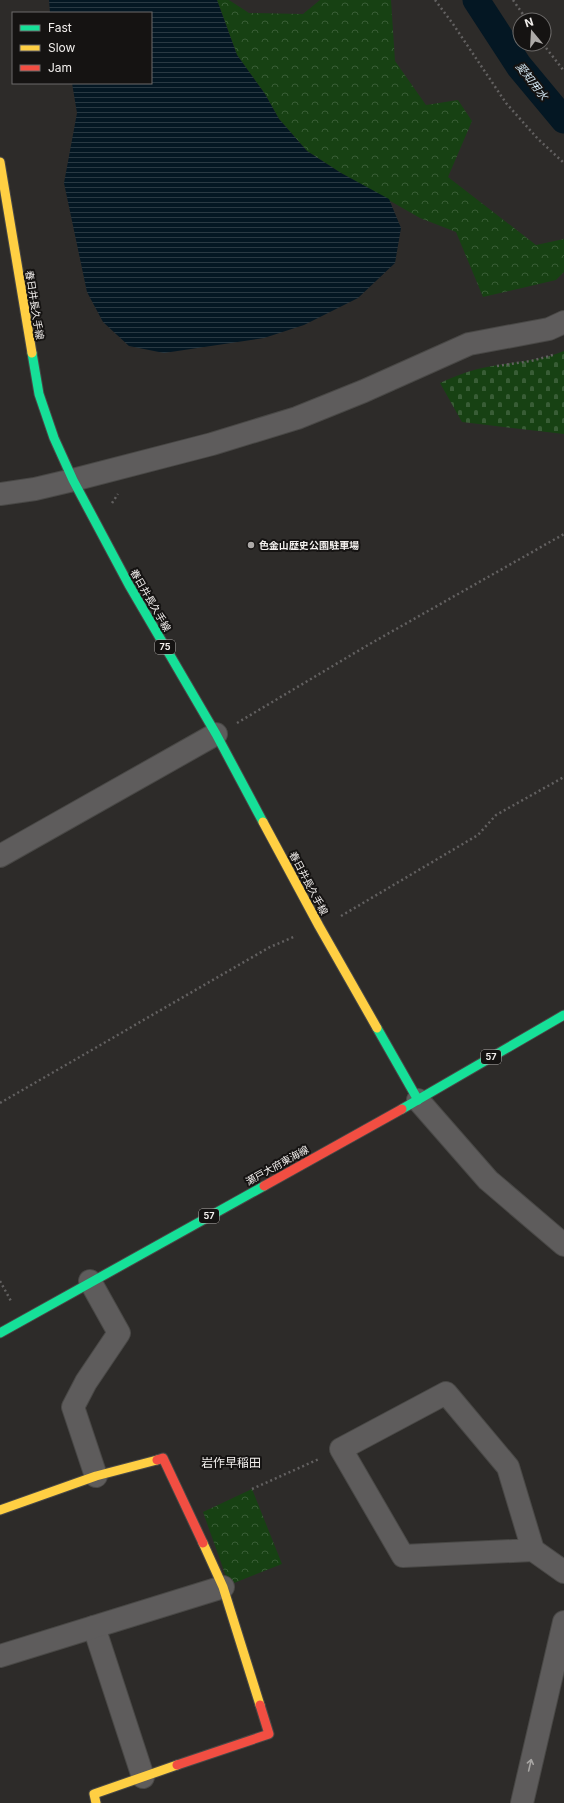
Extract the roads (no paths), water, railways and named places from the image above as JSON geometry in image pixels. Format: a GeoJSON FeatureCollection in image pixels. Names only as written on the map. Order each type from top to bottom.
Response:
{"type":"FeatureCollection","features":[{"type":"Feature","properties":{"kind":"main road","name":"春日井長久手線"},"geometry":{"type":"LineString","coordinates":[[0,162],[39,394],[54,438],[73,480],[129,585],[216,734],[319,926],[418,1100]]}},
{"type":"Feature","properties":{"kind":"main road","name":"瀬戸大府東海線"},"geometry":{"type":"LineString","coordinates":[[0,1333],[90,1281],[418,1100],[564,1015]]}},
{"type":"Feature","properties":{"kind":"main road"},"geometry":{"type":"LineString","coordinates":[[0,1510],[96,1476],[163,1458],[223,1587],[269,1734],[94,1794],[96,1803]]}},
{"type":"Feature","properties":{"kind":"street"},"geometry":{"type":"LineString","coordinates":[[0,494],[35,489],[212,444],[297,418],[364,391],[469,344],[549,329],[564,322]]}},
{"type":"Feature","properties":{"kind":"street"},"geometry":{"type":"LineString","coordinates":[[0,856],[216,734]]}},
{"type":"Feature","properties":{"kind":"street"},"geometry":{"type":"LineString","coordinates":[[418,1100],[488,1180],[564,1245]]}},
{"type":"Feature","properties":{"kind":"street"},"geometry":{"type":"LineString","coordinates":[[90,1281],[119,1333],[86,1382],[74,1407],[96,1476]]}},
{"type":"Feature","properties":{"kind":"street"},"geometry":{"type":"LineString","coordinates":[[533,1550],[403,1556],[341,1449],[446,1393],[508,1467],[533,1550],[564,1572]]}},
{"type":"Feature","properties":{"kind":"street"},"geometry":{"type":"LineString","coordinates":[[0,1656],[223,1587]]}},
{"type":"Feature","properties":{"kind":"street"},"geometry":{"type":"LineString","coordinates":[[522,1803],[564,1622]]}},
{"type":"Feature","properties":{"kind":"street"},"geometry":{"type":"LineString","coordinates":[[94,1627],[143,1777]]}},
{"type":"Feature","properties":{"kind":"water"},"geometry":{"type":"Polygon","coordinates":[[[49,0],[217,0],[237,55],[265,94],[279,119],[307,151],[341,173],[389,199],[401,228],[395,263],[358,298],[304,325],[264,338],[164,353],[129,346],[103,322],[87,292],[64,183],[77,113],[72,84],[152,84],[152,12],[50,12],[49,0]]]}},
{"type":"Feature","properties":{"kind":"waterway","name":"愛知用水"},"geometry":{"type":"LineString","coordinates":[[476,0],[519,66],[564,120]]}},
{"type":"Feature","properties":{"kind":"place","name":"色金山歴史公園駐車場"},"geometry":{"type":"Point","coordinates":[251,545]}},
{"type":"Feature","properties":{"kind":"district","name":"岩作早稲田"},"geometry":{"type":"Point","coordinates":[231,1463]}}]}
